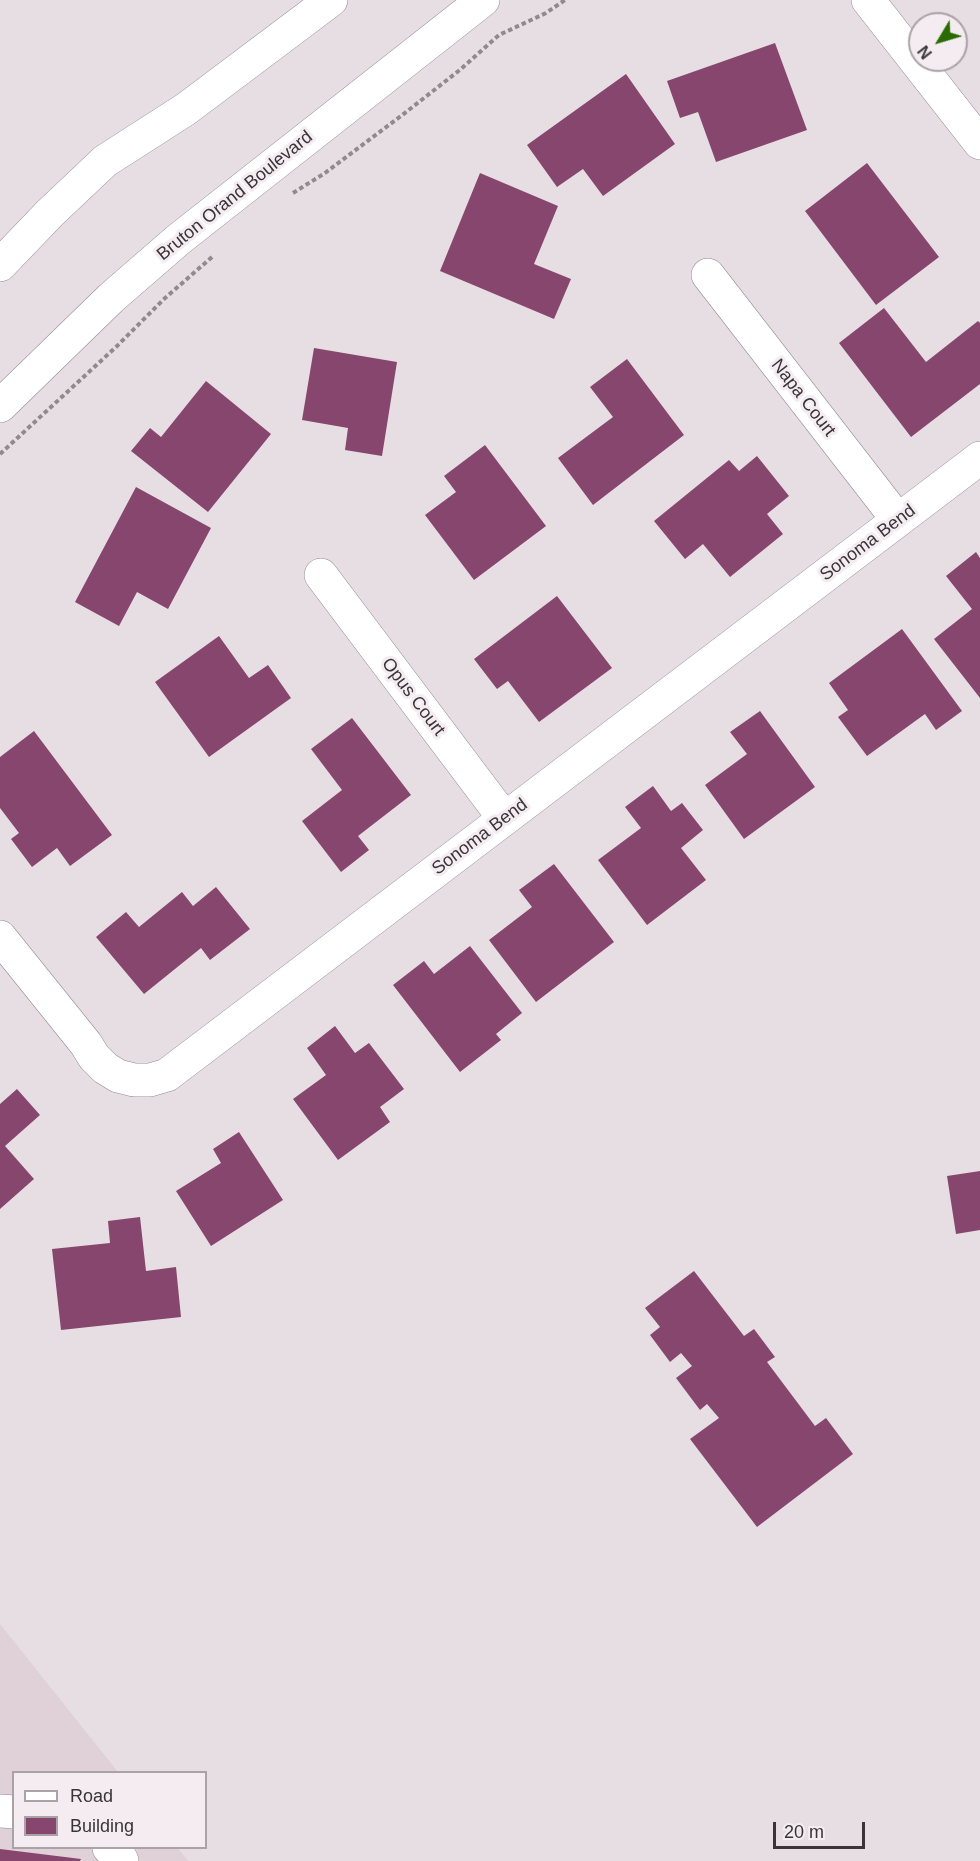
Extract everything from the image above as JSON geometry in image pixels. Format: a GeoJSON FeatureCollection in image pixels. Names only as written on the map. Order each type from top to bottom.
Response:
{"type":"FeatureCollection","features":[{"type":"Feature","properties":{"kind":"street"},"geometry":{"type":"LineString","coordinates":[[0,265],[105,161],[186,109],[331,0]]}},
{"type":"Feature","properties":{"kind":"street","name":"Bruton Orand Boulevard"},"geometry":{"type":"LineString","coordinates":[[0,406],[111,298],[178,239],[483,0]]}},
{"type":"Feature","properties":{"kind":"street"},"geometry":{"type":"LineString","coordinates":[[868,0],[980,143]]}},
{"type":"Feature","properties":{"kind":"street","name":"Napa Court"},"geometry":{"type":"LineString","coordinates":[[708,275],[898,520]]}},
{"type":"Feature","properties":{"kind":"street","name":"Sonoma Bend"},"geometry":{"type":"LineString","coordinates":[[0,937],[105,1068],[118,1076],[134,1080],[150,1080],[167,1075],[980,458]]}},
{"type":"Feature","properties":{"kind":"street","name":"Opus Court"},"geometry":{"type":"LineString","coordinates":[[321,575],[504,818]]}},
{"type":"Feature","properties":{"kind":"street"},"geometry":{"type":"LineString","coordinates":[[110,1849],[122,1861]]}},
{"type":"Feature","properties":{"kind":"path"},"geometry":{"type":"LineString","coordinates":[[290,195],[325,173],[401,116],[461,69],[499,35],[546,13],[565,0]]}},
{"type":"Feature","properties":{"kind":"path"},"geometry":{"type":"LineString","coordinates":[[0,454],[217,252]]}},
{"type":"Feature","properties":{"kind":"shaded area"},"geometry":{"type":"Polygon","coordinates":[[[0,1624],[117,1771],[12,1771],[12,1849],[179,1849],[188,1861],[0,1861],[0,1624]]]}},
{"type":"Feature","properties":{"kind":"building"},"geometry":{"type":"Polygon","coordinates":[[[775,43],[807,130],[716,162],[698,112],[680,118],[667,81],[775,43]]]}},
{"type":"Feature","properties":{"kind":"building"},"geometry":{"type":"Polygon","coordinates":[[[626,74],[675,144],[603,196],[583,169],[557,187],[527,145],[626,74]]]}},
{"type":"Feature","properties":{"kind":"building"},"geometry":{"type":"Polygon","coordinates":[[[867,163],[939,257],[876,305],[805,211],[867,163]]]}},
{"type":"Feature","properties":{"kind":"building"},"geometry":{"type":"Polygon","coordinates":[[[480,173],[558,206],[534,264],[571,279],[554,319],[440,271],[480,173]]]}},
{"type":"Feature","properties":{"kind":"building"},"geometry":{"type":"Polygon","coordinates":[[[884,308],[926,362],[978,321],[980,323],[980,384],[911,437],[839,343],[884,308]]]}},
{"type":"Feature","properties":{"kind":"building"},"geometry":{"type":"Polygon","coordinates":[[[314,348],[397,362],[382,456],[345,450],[348,428],[302,420],[314,348]]]}},
{"type":"Feature","properties":{"kind":"building"},"geometry":{"type":"Polygon","coordinates":[[[627,359],[684,435],[593,505],[558,458],[613,417],[590,387],[627,359]]]}},
{"type":"Feature","properties":{"kind":"building"},"geometry":{"type":"Polygon","coordinates":[[[206,381],[271,434],[208,512],[131,451],[150,428],[161,437],[206,381]]]}},
{"type":"Feature","properties":{"kind":"building"},"geometry":{"type":"Polygon","coordinates":[[[485,445],[546,526],[474,580],[425,515],[456,492],[444,476],[485,445]]]}},
{"type":"Feature","properties":{"kind":"building"},"geometry":{"type":"Polygon","coordinates":[[[757,456],[789,496],[767,514],[783,534],[730,577],[703,544],[685,559],[654,521],[729,460],[739,471],[757,456]]]}},
{"type":"Feature","properties":{"kind":"building"},"geometry":{"type":"Polygon","coordinates":[[[136,487],[211,528],[168,609],[137,592],[119,626],[75,602],[136,487]]]}},
{"type":"Feature","properties":{"kind":"building"},"geometry":{"type":"Polygon","coordinates":[[[976,552],[980,558],[980,698],[934,639],[972,609],[946,576],[976,552]]]}},
{"type":"Feature","properties":{"kind":"building"},"geometry":{"type":"Polygon","coordinates":[[[557,596],[612,668],[539,722],[508,681],[497,689],[474,659],[557,596]]]}},
{"type":"Feature","properties":{"kind":"building"},"geometry":{"type":"Polygon","coordinates":[[[902,629],[962,711],[936,730],[925,714],[867,756],[838,717],[848,710],[829,683],[902,629]]]}},
{"type":"Feature","properties":{"kind":"building"},"geometry":{"type":"Polygon","coordinates":[[[219,636],[249,678],[268,665],[291,698],[209,757],[155,682],[219,636]]]}},
{"type":"Feature","properties":{"kind":"building"},"geometry":{"type":"Polygon","coordinates":[[[760,711],[815,787],[744,839],[705,785],[747,754],[730,732],[760,711]]]}},
{"type":"Feature","properties":{"kind":"building"},"geometry":{"type":"Polygon","coordinates":[[[352,718],[411,795],[358,836],[369,850],[341,872],[302,821],[342,790],[311,749],[352,718]]]}},
{"type":"Feature","properties":{"kind":"building"},"geometry":{"type":"Polygon","coordinates":[[[34,731],[112,835],[70,866],[57,848],[32,867],[11,839],[19,833],[0,808],[0,757],[34,731]]]}},
{"type":"Feature","properties":{"kind":"building"},"geometry":{"type":"Polygon","coordinates":[[[653,786],[671,811],[682,803],[703,830],[681,848],[706,880],[647,925],[598,860],[641,828],[625,807],[653,786]]]}},
{"type":"Feature","properties":{"kind":"building"},"geometry":{"type":"Polygon","coordinates":[[[554,864],[614,942],[536,1002],[489,940],[532,907],[519,890],[554,864]]]}},
{"type":"Feature","properties":{"kind":"building"},"geometry":{"type":"Polygon","coordinates":[[[216,887],[250,929],[210,960],[201,948],[144,994],[96,937],[126,912],[139,927],[182,892],[193,906],[216,887]]]}},
{"type":"Feature","properties":{"kind":"building"},"geometry":{"type":"Polygon","coordinates":[[[470,946],[522,1013],[496,1034],[501,1040],[460,1072],[393,985],[424,961],[434,974],[470,946]]]}},
{"type":"Feature","properties":{"kind":"building"},"geometry":{"type":"Polygon","coordinates":[[[335,1026],[355,1053],[369,1043],[404,1089],[380,1107],[390,1122],[338,1160],[293,1099],[326,1075],[307,1048],[335,1026]]]}},
{"type":"Feature","properties":{"kind":"building"},"geometry":{"type":"Polygon","coordinates":[[[17,1089],[40,1115],[5,1146],[34,1179],[0,1209],[0,1104],[17,1089]]]}},
{"type":"Feature","properties":{"kind":"building"},"geometry":{"type":"Polygon","coordinates":[[[239,1132],[283,1200],[211,1246],[176,1191],[221,1163],[213,1149],[239,1132]]]}},
{"type":"Feature","properties":{"kind":"building"},"geometry":{"type":"Polygon","coordinates":[[[980,1171],[980,1230],[956,1234],[947,1176],[980,1171]]]}},
{"type":"Feature","properties":{"kind":"building"},"geometry":{"type":"Polygon","coordinates":[[[140,1217],[146,1271],[176,1267],[181,1317],[61,1330],[52,1249],[110,1243],[108,1221],[140,1217]]]}},
{"type":"Feature","properties":{"kind":"building"},"geometry":{"type":"Polygon","coordinates":[[[694,1271],[744,1336],[754,1329],[775,1357],[767,1362],[815,1426],[826,1418],[853,1454],[757,1527],[690,1439],[719,1418],[707,1404],[700,1410],[676,1378],[692,1366],[681,1353],[670,1362],[650,1335],[660,1327],[645,1308],[694,1271]]]}},
{"type":"Feature","properties":{"kind":"building"},"geometry":{"type":"Polygon","coordinates":[[[0,1849],[81,1859],[80,1861],[0,1861],[0,1849]]]}}]}
